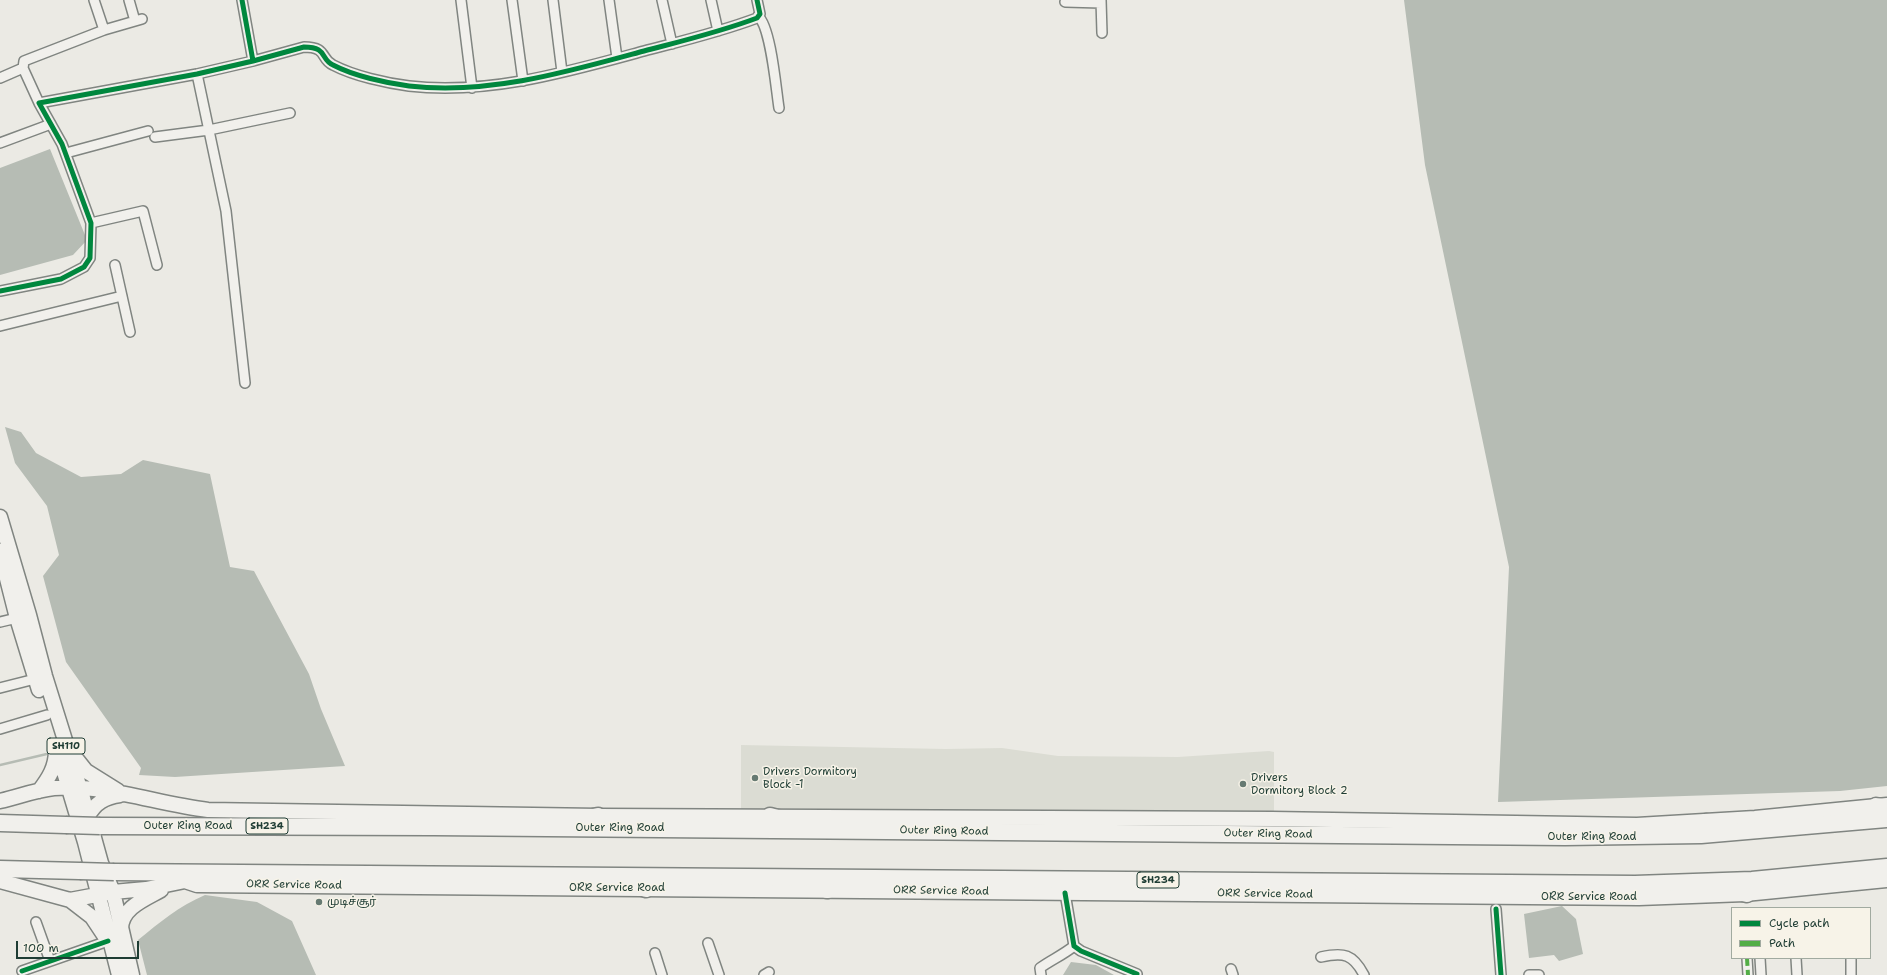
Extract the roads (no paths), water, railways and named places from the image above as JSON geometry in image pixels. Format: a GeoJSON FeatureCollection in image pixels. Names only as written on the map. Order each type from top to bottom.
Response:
{"type":"FeatureCollection","features":[{"type":"Feature","properties":{"kind":"highway"},"geometry":{"type":"LineString","coordinates":[[547,828],[598,816]]}},
{"type":"Feature","properties":{"kind":"highway"},"geometry":{"type":"LineString","coordinates":[[770,816],[824,830]]}},
{"type":"Feature","properties":{"kind":"highway","name":"Outer Ring Road"},"geometry":{"type":"LineString","coordinates":[[0,823],[66,825],[94,821],[547,828],[1565,837],[1658,836],[1748,832],[1887,819]]}},
{"type":"Feature","properties":{"kind":"highway"},"geometry":{"type":"LineString","coordinates":[[1658,836],[1706,822]]}},
{"type":"Feature","properties":{"kind":"highway","name":"SH234"},"geometry":{"type":"LineString","coordinates":[[0,869],[114,872],[1599,884],[1752,880],[1887,867]]}},
{"type":"Feature","properties":{"kind":"highway"},"geometry":{"type":"LineString","coordinates":[[603,875],[646,889]]}},
{"type":"Feature","properties":{"kind":"highway"},"geometry":{"type":"LineString","coordinates":[[827,890],[872,878]]}},
{"type":"Feature","properties":{"kind":"highway"},"geometry":{"type":"LineString","coordinates":[[1696,882],[1747,894]]}},
{"type":"Feature","properties":{"kind":"main road","name":"SH110"},"geometry":{"type":"LineString","coordinates":[[0,517],[29,615],[47,715],[60,741]]}},
{"type":"Feature","properties":{"kind":"main road","name":"SH110"},"geometry":{"type":"LineString","coordinates":[[0,551],[17,618],[40,678],[75,789],[98,894],[118,969]]}},
{"type":"Feature","properties":{"kind":"main road"},"geometry":{"type":"LineString","coordinates":[[39,791],[50,775],[54,766],[60,741]]}},
{"type":"Feature","properties":{"kind":"main road"},"geometry":{"type":"LineString","coordinates":[[60,741],[86,771],[111,788],[125,794]]}},
{"type":"Feature","properties":{"kind":"main road","name":"SH110"},"geometry":{"type":"LineString","coordinates":[[75,789],[94,821],[101,863],[112,892],[132,975]]}},
{"type":"Feature","properties":{"kind":"main road"},"geometry":{"type":"LineString","coordinates":[[0,801],[39,791],[75,789],[125,794],[186,808],[208,810],[598,816],[1265,819],[1637,824],[1706,822],[1883,806]]}},
{"type":"Feature","properties":{"kind":"main road"},"geometry":{"type":"LineString","coordinates":[[94,821],[95,806],[105,799],[125,794]]}},
{"type":"Feature","properties":{"kind":"main road","name":"ORR Service Road"},"geometry":{"type":"LineString","coordinates":[[0,881],[70,900],[98,894],[146,889],[185,881],[197,885],[1639,898],[1747,894],[1887,880]]}},
{"type":"Feature","properties":{"kind":"main road"},"geometry":{"type":"LineString","coordinates":[[120,930],[124,916],[134,905],[172,884]]}},
{"type":"Feature","properties":{"kind":"main road"},"geometry":{"type":"LineString","coordinates":[[70,900],[92,917],[104,933],[118,969]]}},
{"type":"Feature","properties":{"kind":"street"},"geometry":{"type":"LineString","coordinates":[[94,0],[104,30]]}},
{"type":"Feature","properties":{"kind":"street"},"geometry":{"type":"LineString","coordinates":[[0,291],[61,278],[84,266],[90,258],[91,223],[66,153],[39,103],[23,68],[24,61],[104,30],[138,20],[129,0]]}},
{"type":"Feature","properties":{"kind":"street"},"geometry":{"type":"LineString","coordinates":[[242,0],[253,61]]}},
{"type":"Feature","properties":{"kind":"street"},"geometry":{"type":"LineString","coordinates":[[461,0],[472,88]]}},
{"type":"Feature","properties":{"kind":"street"},"geometry":{"type":"LineString","coordinates":[[512,0],[523,80]]}},
{"type":"Feature","properties":{"kind":"street"},"geometry":{"type":"LineString","coordinates":[[553,0],[562,72]]}},
{"type":"Feature","properties":{"kind":"street"},"geometry":{"type":"LineString","coordinates":[[609,0],[617,58]]}},
{"type":"Feature","properties":{"kind":"street"},"geometry":{"type":"LineString","coordinates":[[662,0],[672,44]]}},
{"type":"Feature","properties":{"kind":"street"},"geometry":{"type":"LineString","coordinates":[[711,0],[718,31]]}},
{"type":"Feature","properties":{"kind":"street"},"geometry":{"type":"LineString","coordinates":[[39,103],[197,74],[304,47],[318,49],[331,65],[384,82],[410,86],[472,88],[562,72],[672,44],[744,23],[760,14],[757,0]]}},
{"type":"Feature","properties":{"kind":"street"},"geometry":{"type":"LineString","coordinates":[[1066,2],[1101,1],[1102,33]]}},
{"type":"Feature","properties":{"kind":"street"},"geometry":{"type":"LineString","coordinates":[[758,16],[762,19],[768,37],[779,108]]}},
{"type":"Feature","properties":{"kind":"street"},"geometry":{"type":"LineString","coordinates":[[0,78],[23,68]]}},
{"type":"Feature","properties":{"kind":"street"},"geometry":{"type":"LineString","coordinates":[[197,74],[226,211],[245,383]]}},
{"type":"Feature","properties":{"kind":"street"},"geometry":{"type":"LineString","coordinates":[[66,153],[152,134],[209,130],[290,113]]}},
{"type":"Feature","properties":{"kind":"street"},"geometry":{"type":"LineString","coordinates":[[0,143],[51,124]]}},
{"type":"Feature","properties":{"kind":"street"},"geometry":{"type":"LineString","coordinates":[[91,223],[143,211],[157,265]]}},
{"type":"Feature","properties":{"kind":"street"},"geometry":{"type":"LineString","coordinates":[[115,265],[130,332]]}},
{"type":"Feature","properties":{"kind":"street"},"geometry":{"type":"LineString","coordinates":[[0,326],[122,296]]}},
{"type":"Feature","properties":{"kind":"street"},"geometry":{"type":"LineString","coordinates":[[0,622],[17,618]]}},
{"type":"Feature","properties":{"kind":"street"},"geometry":{"type":"LineString","coordinates":[[0,688],[40,678]]}},
{"type":"Feature","properties":{"kind":"street"},"geometry":{"type":"LineString","coordinates":[[0,729],[47,715]]}},
{"type":"Feature","properties":{"kind":"street"},"geometry":{"type":"LineString","coordinates":[[1065,892],[1074,946],[1081,951],[1137,974]]}},
{"type":"Feature","properties":{"kind":"street"},"geometry":{"type":"LineString","coordinates":[[1496,909],[1501,975]]}},
{"type":"Feature","properties":{"kind":"street"},"geometry":{"type":"LineString","coordinates":[[36,922],[50,961]]}},
{"type":"Feature","properties":{"kind":"street"},"geometry":{"type":"LineString","coordinates":[[22,971],[108,941]]}},
{"type":"Feature","properties":{"kind":"street"},"geometry":{"type":"LineString","coordinates":[[708,943],[720,975]]}},
{"type":"Feature","properties":{"kind":"street"},"geometry":{"type":"LineString","coordinates":[[1041,975],[1040,968],[1064,954],[1074,946]]}},
{"type":"Feature","properties":{"kind":"street"},"geometry":{"type":"LineString","coordinates":[[655,953],[662,975]]}},
{"type":"Feature","properties":{"kind":"street"},"geometry":{"type":"LineString","coordinates":[[1321,956],[1337,953],[1345,954],[1357,963],[1364,975]]}},
{"type":"Feature","properties":{"kind":"street"},"geometry":{"type":"LineString","coordinates":[[1747,959],[1748,975]]}},
{"type":"Feature","properties":{"kind":"street"},"geometry":{"type":"LineString","coordinates":[[1760,959],[1761,975]]}},
{"type":"Feature","properties":{"kind":"street"},"geometry":{"type":"LineString","coordinates":[[1796,959],[1797,975]]}},
{"type":"Feature","properties":{"kind":"street"},"geometry":{"type":"LineString","coordinates":[[1851,959],[1851,975]]}},
{"type":"Feature","properties":{"kind":"street"},"geometry":{"type":"LineString","coordinates":[[1529,975],[1539,975]]}},
{"type":"Feature","properties":{"kind":"waterway"},"geometry":{"type":"LineString","coordinates":[[0,765],[51,753]]}},
{"type":"Feature","properties":{"kind":"place","name":"Drivers Dormitory Block -1"},"geometry":{"type":"Point","coordinates":[755,778]}},
{"type":"Feature","properties":{"kind":"place","name":"Drivers Dormitory Block 2"},"geometry":{"type":"Point","coordinates":[1243,784]}},
{"type":"Feature","properties":{"kind":"place","name":"முடிச்சூர்"},"geometry":{"type":"Point","coordinates":[319,902]}}]}
